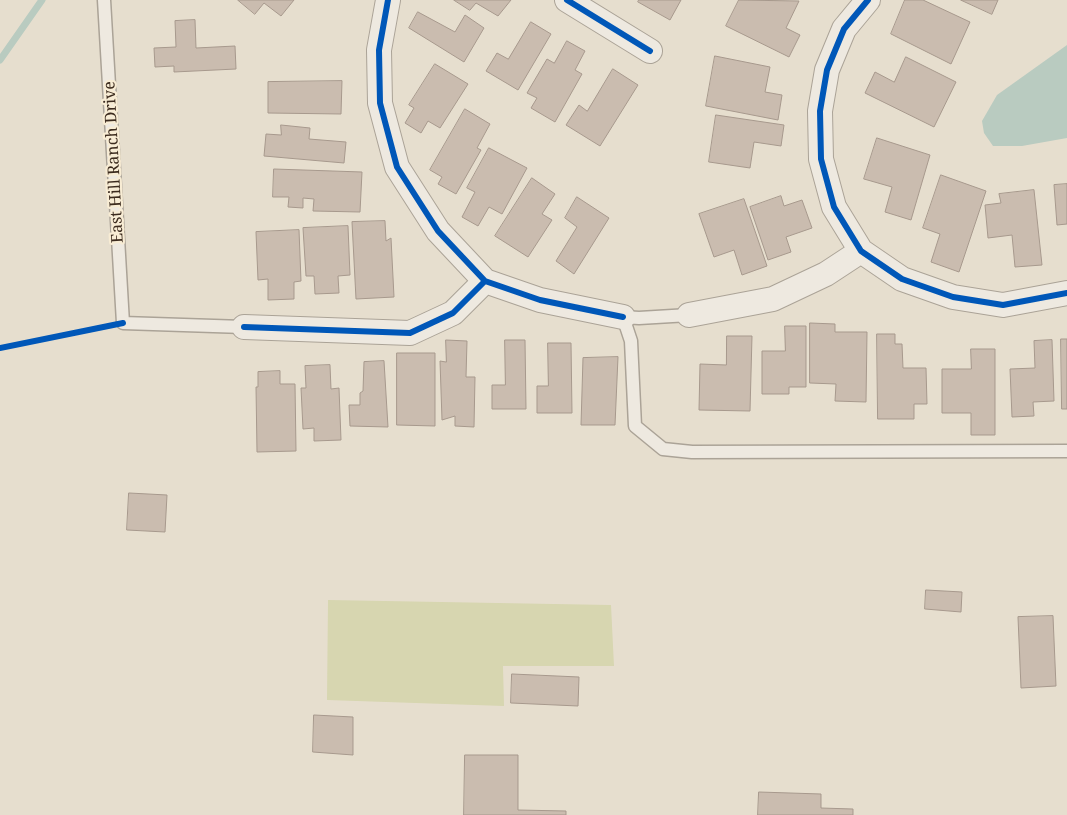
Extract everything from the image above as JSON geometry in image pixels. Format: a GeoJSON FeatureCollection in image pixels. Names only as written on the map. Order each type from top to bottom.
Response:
{"type":"FeatureCollection","features":[{"type":"Feature","properties":{"kind":"street"},"geometry":{"type":"LineString","coordinates":[[388,0],[379,50],[380,103],[397,168],[438,231],[485,281],[540,300],[623,317]]}},
{"type":"Feature","properties":{"kind":"street"},"geometry":{"type":"LineString","coordinates":[[567,0],[650,50]]}},
{"type":"Feature","properties":{"kind":"street"},"geometry":{"type":"LineString","coordinates":[[868,0],[844,29],[827,70],[820,111],[821,160],[834,207],[862,251],[902,279],[953,297],[1003,305],[1067,293]]}},
{"type":"Feature","properties":{"kind":"street"},"geometry":{"type":"LineString","coordinates":[[689,315],[773,299],[826,274],[862,251]]}},
{"type":"Feature","properties":{"kind":"street"},"geometry":{"type":"LineString","coordinates":[[244,327],[410,333],[453,313],[485,281]]}},
{"type":"Feature","properties":{"kind":"lane","name":"East Hill Ranch Drive"},"geometry":{"type":"LineString","coordinates":[[104,0],[123,323],[244,327]]}},
{"type":"Feature","properties":{"kind":"lane"},"geometry":{"type":"LineString","coordinates":[[689,315],[623,317],[631,341],[635,426],[662,449],[692,452],[1067,451]]}},
{"type":"Feature","properties":{"kind":"green space"},"geometry":{"type":"Polygon","coordinates":[[[328,600],[611,605],[614,666],[503,666],[504,706],[327,700],[328,600]]]}},
{"type":"Feature","properties":{"kind":"shaded area"},"geometry":{"type":"Polygon","coordinates":[[[1067,45],[1067,138],[1022,146],[993,146],[984,133],[982,121],[997,95],[1067,45]]]}},
{"type":"Feature","properties":{"kind":"building"},"geometry":{"type":"Polygon","coordinates":[[[238,0],[294,0],[281,16],[264,3],[255,14],[238,0]]]}},
{"type":"Feature","properties":{"kind":"building"},"geometry":{"type":"Polygon","coordinates":[[[454,0],[511,0],[498,16],[476,3],[470,10],[454,0]]]}},
{"type":"Feature","properties":{"kind":"building"},"geometry":{"type":"Polygon","coordinates":[[[639,0],[681,0],[670,20],[638,2],[639,0]]]}},
{"type":"Feature","properties":{"kind":"building"},"geometry":{"type":"Polygon","coordinates":[[[739,0],[799,1],[786,28],[800,35],[789,57],[726,26],[739,0]]]}},
{"type":"Feature","properties":{"kind":"building"},"geometry":{"type":"Polygon","coordinates":[[[905,0],[923,0],[970,22],[951,64],[891,34],[905,0]]]}},
{"type":"Feature","properties":{"kind":"building"},"geometry":{"type":"Polygon","coordinates":[[[961,0],[998,0],[992,14],[961,0]]]}},
{"type":"Feature","properties":{"kind":"building"},"geometry":{"type":"Polygon","coordinates":[[[418,12],[455,32],[465,15],[484,28],[464,62],[409,28],[418,12]]]}},
{"type":"Feature","properties":{"kind":"building"},"geometry":{"type":"Polygon","coordinates":[[[195,20],[196,48],[235,46],[236,69],[174,72],[174,66],[155,67],[154,48],[176,47],[175,21],[195,20]]]}},
{"type":"Feature","properties":{"kind":"building"},"geometry":{"type":"Polygon","coordinates":[[[531,22],[551,34],[518,90],[486,71],[497,53],[508,59],[531,22]]]}},
{"type":"Feature","properties":{"kind":"building"},"geometry":{"type":"Polygon","coordinates":[[[567,41],[585,51],[575,70],[582,74],[555,122],[531,108],[537,98],[527,93],[547,59],[554,63],[567,41]]]}},
{"type":"Feature","properties":{"kind":"building"},"geometry":{"type":"Polygon","coordinates":[[[715,56],[770,67],[765,92],[782,95],[778,120],[706,106],[715,56]]]}},
{"type":"Feature","properties":{"kind":"building"},"geometry":{"type":"Polygon","coordinates":[[[906,57],[956,82],[934,127],[865,93],[875,72],[894,82],[906,57]]]}},
{"type":"Feature","properties":{"kind":"building"},"geometry":{"type":"Polygon","coordinates":[[[435,64],[468,84],[440,128],[428,121],[421,133],[405,123],[414,108],[409,105],[435,64]]]}},
{"type":"Feature","properties":{"kind":"building"},"geometry":{"type":"Polygon","coordinates":[[[613,69],[638,85],[600,146],[566,125],[579,105],[587,111],[613,69]]]}},
{"type":"Feature","properties":{"kind":"building"},"geometry":{"type":"Polygon","coordinates":[[[342,81],[341,114],[268,113],[268,82],[342,81]]]}},
{"type":"Feature","properties":{"kind":"building"},"geometry":{"type":"Polygon","coordinates":[[[465,109],[490,124],[477,148],[481,150],[456,194],[438,184],[442,177],[430,170],[465,109]]]}},
{"type":"Feature","properties":{"kind":"building"},"geometry":{"type":"Polygon","coordinates":[[[716,115],[784,125],[781,146],[754,142],[750,168],[709,162],[716,115]]]}},
{"type":"Feature","properties":{"kind":"building"},"geometry":{"type":"Polygon","coordinates":[[[281,125],[310,128],[309,139],[346,142],[344,163],[264,156],[266,134],[281,135],[281,125]]]}},
{"type":"Feature","properties":{"kind":"building"},"geometry":{"type":"Polygon","coordinates":[[[877,138],[930,155],[911,220],[885,212],[892,187],[864,179],[877,138]]]}},
{"type":"Feature","properties":{"kind":"building"},"geometry":{"type":"Polygon","coordinates":[[[489,148],[527,168],[502,214],[489,207],[478,226],[462,217],[475,192],[467,188],[489,148]]]}},
{"type":"Feature","properties":{"kind":"building"},"geometry":{"type":"Polygon","coordinates":[[[274,169],[362,172],[360,212],[313,211],[314,199],[303,198],[303,208],[288,207],[289,197],[273,197],[274,169]]]}},
{"type":"Feature","properties":{"kind":"building"},"geometry":{"type":"Polygon","coordinates":[[[941,175],[986,191],[959,272],[931,262],[940,234],[923,228],[941,175]]]}},
{"type":"Feature","properties":{"kind":"building"},"geometry":{"type":"Polygon","coordinates":[[[532,178],[555,194],[542,214],[552,220],[528,257],[495,236],[532,178]]]}},
{"type":"Feature","properties":{"kind":"building"},"geometry":{"type":"Polygon","coordinates":[[[1067,184],[1067,224],[1057,225],[1054,185],[1067,184]]]}},
{"type":"Feature","properties":{"kind":"building"},"geometry":{"type":"Polygon","coordinates":[[[1034,190],[1042,265],[1015,267],[1012,235],[988,238],[985,205],[1001,203],[999,194],[1034,190]]]}},
{"type":"Feature","properties":{"kind":"building"},"geometry":{"type":"Polygon","coordinates":[[[781,196],[784,206],[802,200],[812,228],[786,237],[791,252],[768,260],[750,207],[781,196]]]}},
{"type":"Feature","properties":{"kind":"building"},"geometry":{"type":"Polygon","coordinates":[[[577,197],[609,218],[574,274],[556,261],[577,227],[565,218],[577,197]]]}},
{"type":"Feature","properties":{"kind":"building"},"geometry":{"type":"Polygon","coordinates":[[[744,199],[767,266],[742,275],[734,250],[714,257],[699,214],[744,199]]]}},
{"type":"Feature","properties":{"kind":"building"},"geometry":{"type":"Polygon","coordinates":[[[385,221],[386,241],[391,238],[394,297],[356,299],[352,222],[385,221]]]}},
{"type":"Feature","properties":{"kind":"building"},"geometry":{"type":"Polygon","coordinates":[[[348,226],[350,275],[338,276],[339,293],[315,294],[314,276],[306,276],[303,228],[348,226]]]}},
{"type":"Feature","properties":{"kind":"building"},"geometry":{"type":"Polygon","coordinates":[[[299,230],[301,281],[294,282],[294,299],[268,300],[268,279],[258,280],[256,232],[299,230]]]}},
{"type":"Feature","properties":{"kind":"building"},"geometry":{"type":"Polygon","coordinates":[[[810,323],[835,324],[835,332],[867,332],[866,402],[835,401],[836,384],[810,383],[810,323]]]}},
{"type":"Feature","properties":{"kind":"building"},"geometry":{"type":"Polygon","coordinates":[[[785,326],[806,326],[806,387],[789,387],[789,394],[762,394],[762,351],[785,351],[785,326]]]}},
{"type":"Feature","properties":{"kind":"building"},"geometry":{"type":"Polygon","coordinates":[[[877,334],[895,334],[895,344],[902,344],[903,368],[926,368],[927,404],[914,404],[914,419],[878,419],[877,334]]]}},
{"type":"Feature","properties":{"kind":"building"},"geometry":{"type":"Polygon","coordinates":[[[727,336],[752,336],[750,411],[699,410],[700,364],[726,365],[727,336]]]}},
{"type":"Feature","properties":{"kind":"building"},"geometry":{"type":"Polygon","coordinates":[[[1061,339],[1067,339],[1067,409],[1062,409],[1061,339]]]}},
{"type":"Feature","properties":{"kind":"building"},"geometry":{"type":"Polygon","coordinates":[[[446,340],[467,341],[466,377],[475,377],[474,427],[455,426],[455,416],[442,420],[440,361],[446,362],[446,340]]]}},
{"type":"Feature","properties":{"kind":"building"},"geometry":{"type":"Polygon","coordinates":[[[505,340],[525,340],[526,409],[492,409],[492,385],[505,385],[505,340]]]}},
{"type":"Feature","properties":{"kind":"building"},"geometry":{"type":"Polygon","coordinates":[[[1052,340],[1054,401],[1033,402],[1034,416],[1012,417],[1010,369],[1035,368],[1034,341],[1052,340]]]}},
{"type":"Feature","properties":{"kind":"building"},"geometry":{"type":"Polygon","coordinates":[[[548,343],[571,343],[572,413],[537,413],[537,386],[548,386],[548,343]]]}},
{"type":"Feature","properties":{"kind":"building"},"geometry":{"type":"Polygon","coordinates":[[[971,349],[995,349],[995,435],[971,435],[971,413],[942,413],[942,369],[971,369],[971,349]]]}},
{"type":"Feature","properties":{"kind":"building"},"geometry":{"type":"Polygon","coordinates":[[[397,353],[435,353],[435,426],[397,425],[397,353]]]}},
{"type":"Feature","properties":{"kind":"building"},"geometry":{"type":"Polygon","coordinates":[[[618,357],[615,425],[581,425],[583,358],[618,357]]]}},
{"type":"Feature","properties":{"kind":"building"},"geometry":{"type":"Polygon","coordinates":[[[384,361],[388,427],[350,426],[349,405],[360,405],[360,393],[363,391],[364,362],[384,361]]]}},
{"type":"Feature","properties":{"kind":"building"},"geometry":{"type":"Polygon","coordinates":[[[330,365],[331,389],[339,388],[341,440],[314,441],[314,428],[303,429],[301,388],[306,388],[305,366],[330,365]]]}},
{"type":"Feature","properties":{"kind":"building"},"geometry":{"type":"Polygon","coordinates":[[[280,371],[280,384],[295,384],[296,451],[257,452],[256,387],[258,387],[258,372],[280,371]]]}},
{"type":"Feature","properties":{"kind":"building"},"geometry":{"type":"Polygon","coordinates":[[[129,493],[167,495],[165,532],[127,530],[129,493]]]}},
{"type":"Feature","properties":{"kind":"building"},"geometry":{"type":"Polygon","coordinates":[[[926,590],[962,592],[961,612],[925,609],[926,590]]]}},
{"type":"Feature","properties":{"kind":"building"},"geometry":{"type":"Polygon","coordinates":[[[1053,616],[1056,686],[1021,688],[1018,617],[1053,616]]]}},
{"type":"Feature","properties":{"kind":"building"},"geometry":{"type":"Polygon","coordinates":[[[512,674],[579,677],[578,706],[511,703],[512,674]]]}},
{"type":"Feature","properties":{"kind":"building"},"geometry":{"type":"Polygon","coordinates":[[[314,715],[353,717],[353,755],[313,752],[314,715]]]}},
{"type":"Feature","properties":{"kind":"building"},"geometry":{"type":"Polygon","coordinates":[[[465,755],[518,755],[518,810],[566,811],[566,815],[464,815],[465,755]]]}},
{"type":"Feature","properties":{"kind":"building"},"geometry":{"type":"Polygon","coordinates":[[[759,792],[821,794],[821,808],[853,809],[853,815],[758,815],[759,792]]]}},
{"type":"Feature","properties":{"kind":"waterway"},"geometry":{"type":"LineString","coordinates":[[0,60],[42,0]]}},
{"type":"Feature","properties":{"kind":"cycle path"},"geometry":{"type":"LineString","coordinates":[[388,0],[379,50],[380,103],[397,167],[438,231],[485,281]]}},
{"type":"Feature","properties":{"kind":"cycle path"},"geometry":{"type":"LineString","coordinates":[[567,0],[650,51]]}},
{"type":"Feature","properties":{"kind":"cycle path"},"geometry":{"type":"LineString","coordinates":[[868,0],[844,29],[827,70],[820,111],[821,159],[834,207],[861,251],[902,279],[953,297],[1003,305],[1067,293]]}},
{"type":"Feature","properties":{"kind":"cycle path"},"geometry":{"type":"LineString","coordinates":[[244,327],[410,333],[453,313],[485,281],[540,300],[623,317]]}},
{"type":"Feature","properties":{"kind":"cycle path"},"geometry":{"type":"LineString","coordinates":[[0,348],[123,323]]}}]}
